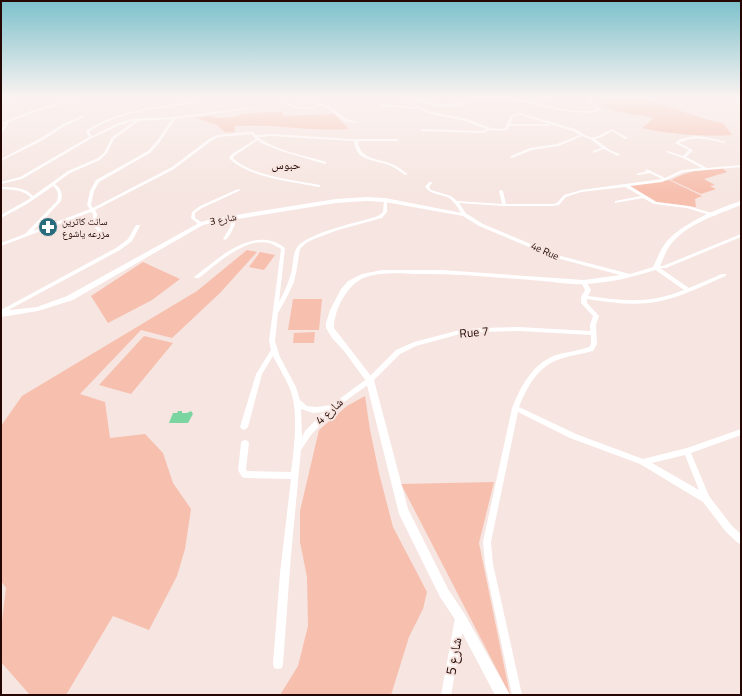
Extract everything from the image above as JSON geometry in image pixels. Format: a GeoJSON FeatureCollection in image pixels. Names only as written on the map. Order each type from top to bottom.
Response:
{"type":"FeatureCollection","features":[{"type":"Feature","properties":{"kind":"street"},"geometry":{"type":"LineString","coordinates":[[1,160],[57,129]]}},
{"type":"Feature","properties":{"kind":"street"},"geometry":{"type":"LineString","coordinates":[[90,129],[88,132],[91,137]]}},
{"type":"Feature","properties":{"kind":"street"},"geometry":{"type":"LineString","coordinates":[[1,183],[21,178],[105,129]]}},
{"type":"Feature","properties":{"kind":"street"},"geometry":{"type":"LineString","coordinates":[[1,217],[33,198],[69,172],[99,159],[105,154],[116,136],[125,129]]}},
{"type":"Feature","properties":{"kind":"street"},"geometry":{"type":"LineString","coordinates":[[101,232],[95,225],[95,216],[89,205],[92,191],[97,181],[149,152],[166,129]]}},
{"type":"Feature","properties":{"kind":"street"},"geometry":{"type":"LineString","coordinates":[[422,130],[482,132],[489,129]]}},
{"type":"Feature","properties":{"kind":"street"},"geometry":{"type":"LineString","coordinates":[[572,129],[591,138],[618,155]]}},
{"type":"Feature","properties":{"kind":"street"},"geometry":{"type":"LineString","coordinates":[[591,138],[601,137],[610,130],[626,138]]}},
{"type":"Feature","properties":{"kind":"street"},"geometry":{"type":"LineString","coordinates":[[1,245],[92,210],[173,168],[214,138],[252,133],[258,139],[282,150],[325,163]]}},
{"type":"Feature","properties":{"kind":"street"},"geometry":{"type":"LineString","coordinates":[[255,136],[285,135],[356,140],[397,140]]}},
{"type":"Feature","properties":{"kind":"street"},"geometry":{"type":"LineString","coordinates":[[512,157],[531,149],[558,145],[574,140],[582,135]]}},
{"type":"Feature","properties":{"kind":"street"},"geometry":{"type":"LineString","coordinates":[[684,157],[691,150],[677,142],[686,138],[704,137],[724,142]]}},
{"type":"Feature","properties":{"kind":"street"},"geometry":{"type":"LineString","coordinates":[[258,139],[233,155],[231,158],[235,164],[251,171],[319,186]]}},
{"type":"Feature","properties":{"kind":"street"},"geometry":{"type":"LineString","coordinates":[[356,140],[357,149],[362,155],[393,166],[406,174]]}},
{"type":"Feature","properties":{"kind":"street"},"geometry":{"type":"LineString","coordinates":[[594,152],[605,148]]}},
{"type":"Feature","properties":{"kind":"street"},"geometry":{"type":"LineString","coordinates":[[668,152],[684,157],[706,169]]}},
{"type":"Feature","properties":{"kind":"street"},"geometry":{"type":"LineString","coordinates":[[456,202],[504,205],[553,205],[558,204],[565,196],[571,193],[665,179],[683,172],[741,166]]}},
{"type":"Feature","properties":{"kind":"street"},"geometry":{"type":"LineString","coordinates":[[638,174],[648,171],[665,179]]}},
{"type":"Feature","properties":{"kind":"street"},"geometry":{"type":"LineString","coordinates":[[430,183],[427,187],[430,191],[450,197],[456,202],[465,215]]}},
{"type":"Feature","properties":{"kind":"street"},"geometry":{"type":"LineString","coordinates":[[24,237],[59,201],[61,194],[60,190],[53,184]]}},
{"type":"Feature","properties":{"kind":"street"},"geometry":{"type":"LineString","coordinates":[[625,185],[642,197],[655,203],[688,206],[713,215]]}},
{"type":"Feature","properties":{"kind":"street"},"geometry":{"type":"LineString","coordinates":[[1,188],[24,190],[33,198]]}},
{"type":"Feature","properties":{"kind":"street"},"geometry":{"type":"LineString","coordinates":[[201,224],[193,218],[193,213],[201,207],[239,190]]}},
{"type":"Feature","properties":{"kind":"street"},"geometry":{"type":"LineString","coordinates":[[501,191],[504,205]]}},
{"type":"Feature","properties":{"kind":"street"},"geometry":{"type":"LineString","coordinates":[[616,202],[642,197]]}},
{"type":"Feature","properties":{"kind":"street","name":"شارع 3"},"geometry":{"type":"LineString","coordinates":[[1,313],[38,309],[70,298],[201,224],[230,217],[336,201],[366,199],[385,200],[465,215]]}},
{"type":"Feature","properties":{"kind":"street"},"geometry":{"type":"LineString","coordinates":[[276,312],[289,290],[298,250],[301,244],[326,232],[380,217],[385,212],[385,200]]}},
{"type":"Feature","properties":{"kind":"street"},"geometry":{"type":"LineString","coordinates":[[657,267],[667,245],[678,233],[693,223],[741,203]]}},
{"type":"Feature","properties":{"kind":"street","name":"4e Rue"},"geometry":{"type":"LineString","coordinates":[[465,215],[481,225],[555,256],[630,276]]}},
{"type":"Feature","properties":{"kind":"street"},"geometry":{"type":"LineString","coordinates":[[225,239],[234,220],[230,217]]}},
{"type":"Feature","properties":{"kind":"street"},"geometry":{"type":"LineString","coordinates":[[1,313],[118,249],[130,240],[138,226]]}},
{"type":"Feature","properties":{"kind":"street"},"geometry":{"type":"LineString","coordinates":[[503,695],[460,617],[444,593],[403,510],[370,380],[330,328],[334,310],[344,289],[360,277],[382,272],[410,271],[584,282],[630,276],[657,267],[664,267],[741,235]]}},
{"type":"Feature","properties":{"kind":"street"},"geometry":{"type":"LineString","coordinates":[[197,277],[239,246],[263,240],[276,243],[282,248],[272,341],[274,352],[294,389],[297,402],[298,435],[283,588],[278,664]]}},
{"type":"Feature","properties":{"kind":"street"},"geometry":{"type":"LineString","coordinates":[[657,267],[688,289]]}},
{"type":"Feature","properties":{"kind":"street"},"geometry":{"type":"LineString","coordinates":[[584,297],[618,302],[645,302],[675,295],[724,275]]}},
{"type":"Feature","properties":{"kind":"street"},"geometry":{"type":"LineString","coordinates":[[518,695],[489,564],[487,542],[515,408],[524,388],[535,371],[543,364],[557,357],[591,349],[594,344],[593,325],[596,316],[585,306],[584,297],[588,290],[584,282]]}},
{"type":"Feature","properties":{"kind":"street","name":"Rue 7"},"geometry":{"type":"LineString","coordinates":[[370,380],[398,352],[420,342],[460,332],[519,329],[593,333]]}},
{"type":"Feature","properties":{"kind":"street"},"geometry":{"type":"LineString","coordinates":[[244,427],[259,374],[274,352]]}},
{"type":"Feature","properties":{"kind":"street","name":"شارع 4"},"geometry":{"type":"LineString","coordinates":[[297,450],[308,433],[335,404],[370,380]]}},
{"type":"Feature","properties":{"kind":"street"},"geometry":{"type":"LineString","coordinates":[[297,402],[305,409],[315,411],[335,404]]}},
{"type":"Feature","properties":{"kind":"street"},"geometry":{"type":"LineString","coordinates":[[515,408],[573,436],[643,462],[706,499]]}},
{"type":"Feature","properties":{"kind":"street"},"geometry":{"type":"LineString","coordinates":[[643,462],[687,451],[741,432]]}},
{"type":"Feature","properties":{"kind":"street"},"geometry":{"type":"LineString","coordinates":[[245,443],[242,470],[246,474],[295,476]]}},
{"type":"Feature","properties":{"kind":"street"},"geometry":{"type":"LineString","coordinates":[[687,451],[706,499],[729,529],[741,540]]}},
{"type":"Feature","properties":{"kind":"street","name":"شارع 5"},"geometry":{"type":"LineString","coordinates":[[446,695],[460,617]]}},
{"type":"Feature","properties":{"kind":"shaded area"},"geometry":{"type":"Polygon","coordinates":[[[222,129],[234,129],[234,132],[225,132],[222,129]]]}},
{"type":"Feature","properties":{"kind":"shaded area"},"geometry":{"type":"Polygon","coordinates":[[[650,129],[728,129],[732,135],[710,136],[650,129]]]}},
{"type":"Feature","properties":{"kind":"shaded area"},"geometry":{"type":"Polygon","coordinates":[[[722,168],[727,172],[704,179],[715,185],[710,186],[716,189],[701,194],[671,180],[683,174],[695,171],[722,168]]]}},
{"type":"Feature","properties":{"kind":"shaded area"},"geometry":{"type":"Polygon","coordinates":[[[669,180],[702,196],[695,199],[696,207],[657,202],[630,186],[669,180]]]}},
{"type":"Feature","properties":{"kind":"shaded area"},"geometry":{"type":"Polygon","coordinates":[[[247,250],[257,252],[220,293],[172,338],[141,330],[80,394],[105,402],[110,438],[145,434],[163,453],[173,483],[191,509],[185,549],[177,576],[149,630],[113,616],[66,695],[30,695],[1,662],[1,629],[6,588],[1,581],[1,426],[22,396],[197,291],[247,250]]]}},
{"type":"Feature","properties":{"kind":"shaded area"},"geometry":{"type":"Polygon","coordinates":[[[260,252],[275,255],[264,270],[249,267],[260,252]]]}},
{"type":"Feature","properties":{"kind":"shaded area"},"geometry":{"type":"Polygon","coordinates":[[[143,262],[180,279],[152,300],[108,323],[91,296],[143,262]]]}},
{"type":"Feature","properties":{"kind":"shaded area"},"geometry":{"type":"Polygon","coordinates":[[[293,299],[322,299],[319,330],[288,330],[293,299]]]}},
{"type":"Feature","properties":{"kind":"shaded area"},"geometry":{"type":"Polygon","coordinates":[[[315,332],[314,343],[293,343],[294,333],[315,332]]]}},
{"type":"Feature","properties":{"kind":"shaded area"},"geometry":{"type":"Polygon","coordinates":[[[144,336],[173,343],[131,394],[99,385],[144,336]]]}},
{"type":"Feature","properties":{"kind":"shaded area"},"geometry":{"type":"Polygon","coordinates":[[[365,396],[379,473],[393,527],[427,592],[423,609],[409,637],[391,695],[280,695],[298,666],[308,626],[307,577],[300,542],[300,511],[319,430],[347,406],[365,396]]]}},
{"type":"Feature","properties":{"kind":"shaded area"},"geometry":{"type":"Polygon","coordinates":[[[178,411],[187,413],[191,411],[193,414],[188,423],[169,423],[173,413],[177,413],[178,411]]]}},
{"type":"Feature","properties":{"kind":"shaded area"},"geometry":{"type":"Polygon","coordinates":[[[494,482],[479,543],[510,695],[401,484],[494,482]]]}},
{"type":"Feature","properties":{"kind":"place","name":"سانت كاترين مزرعه ياشوع"},"geometry":{"type":"Point","coordinates":[48,227]}},
{"type":"Feature","properties":{"kind":"district","name":"حبوس"},"geometry":{"type":"Point","coordinates":[286,164]}}]}
